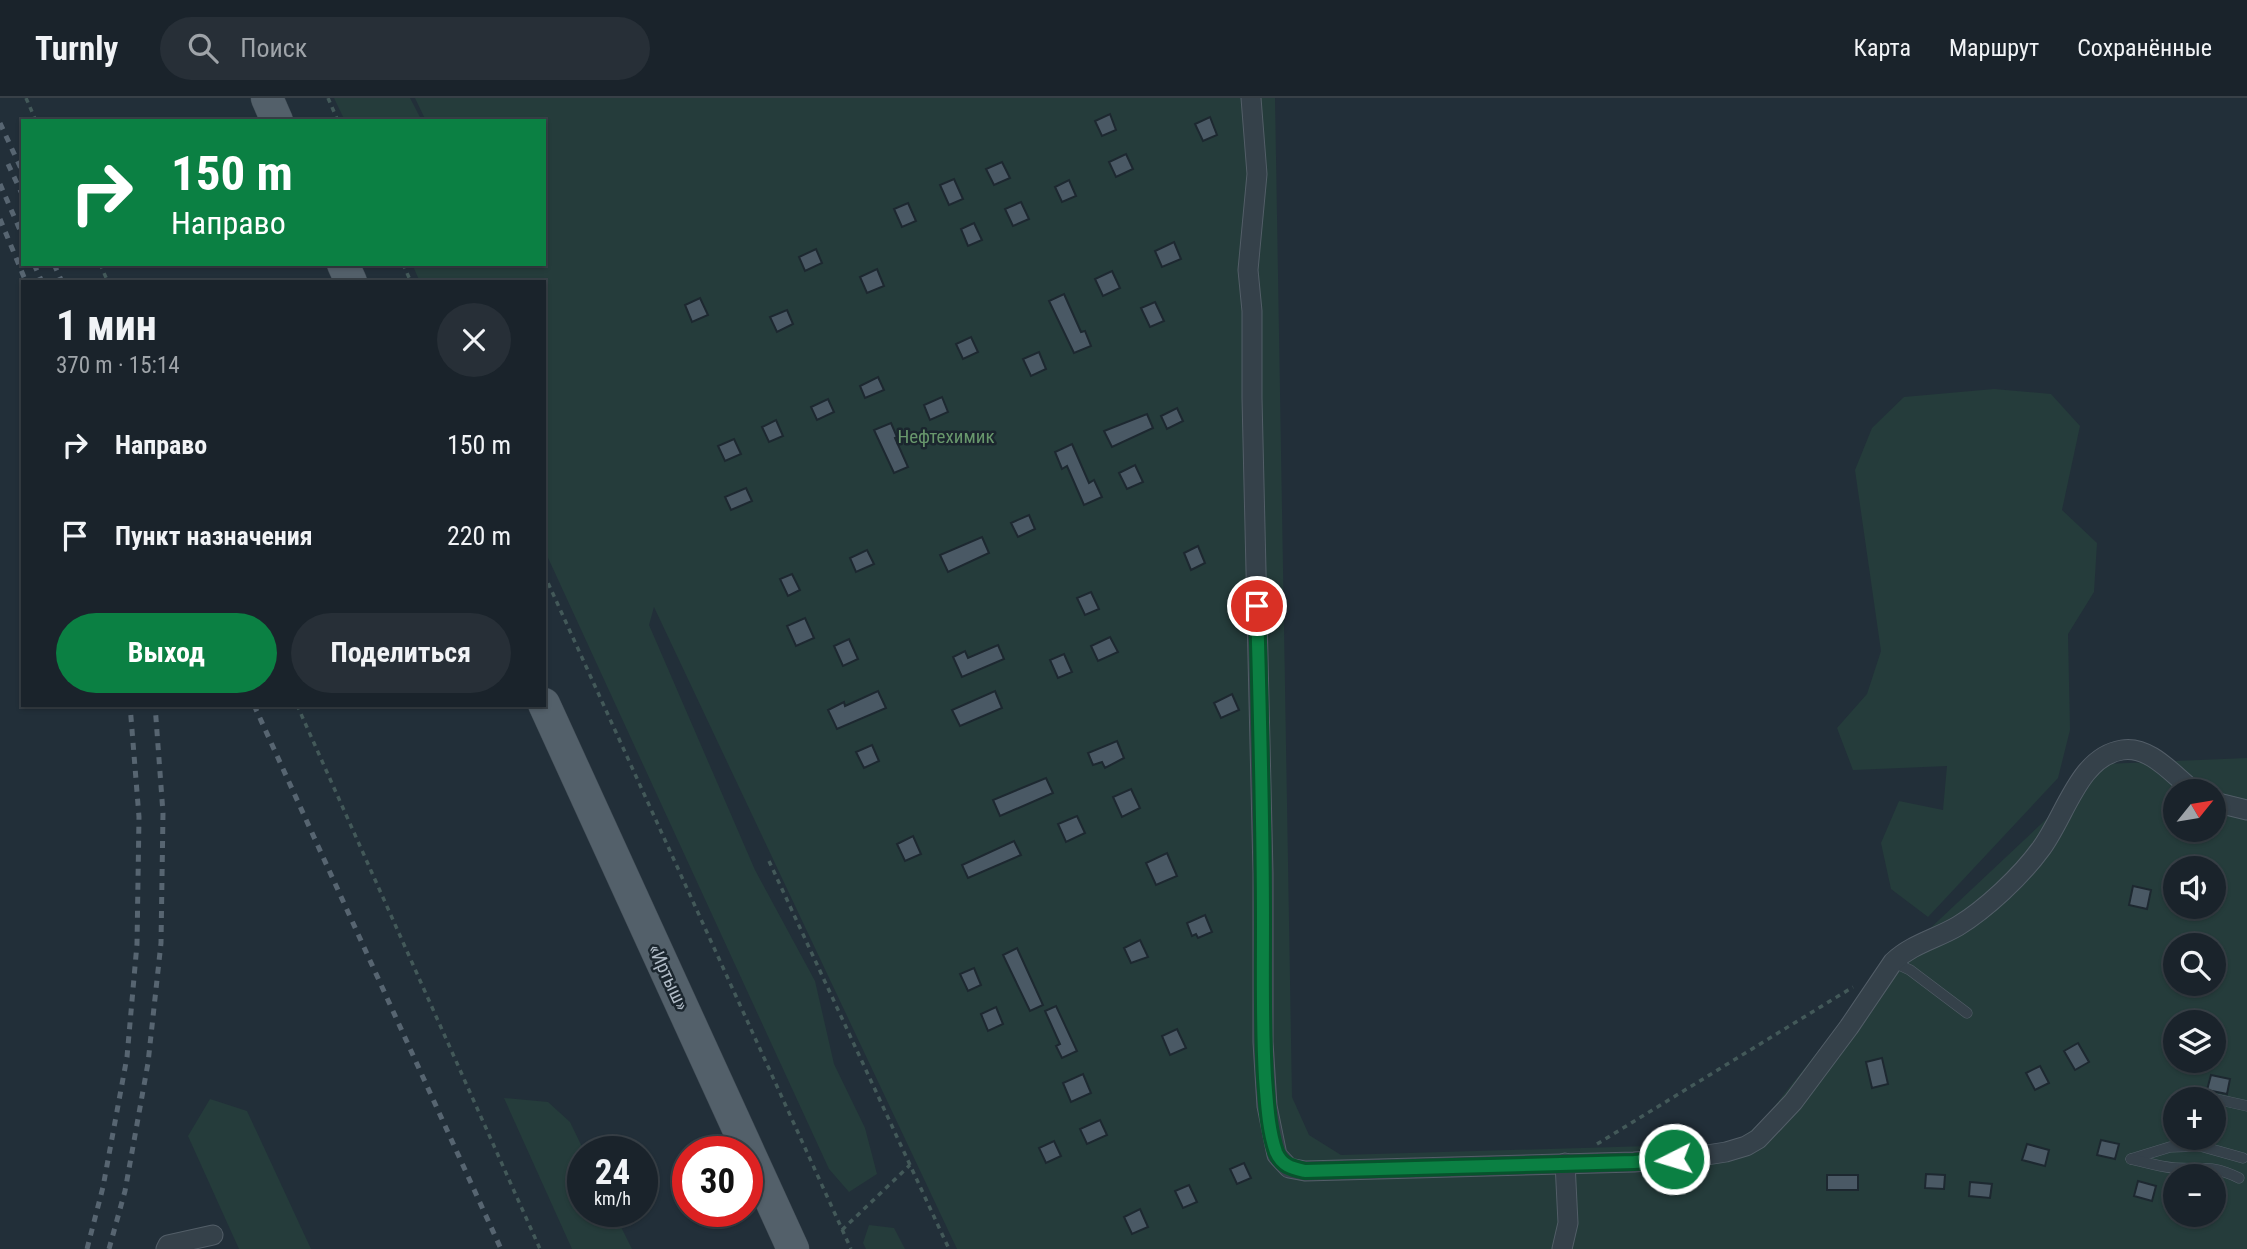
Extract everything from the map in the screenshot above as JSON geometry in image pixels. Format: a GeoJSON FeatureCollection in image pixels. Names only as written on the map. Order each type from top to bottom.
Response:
{"type":"FeatureCollection","features":[{"type":"Feature","properties":{"kind":"main road"},"geometry":{"type":"LineString","coordinates":[[267,98],[276,119]]}},
{"type":"Feature","properties":{"kind":"main road","name":"«Иртыш»"},"geometry":{"type":"LineString","coordinates":[[545,707],[793,1249]]}},
{"type":"Feature","properties":{"kind":"street"},"geometry":{"type":"LineString","coordinates":[[1251,98],[1257,174],[1248,270],[1252,311],[1263,860],[1263,1042],[1272,1138],[1277,1154],[1289,1168],[1305,1171],[1634,1162],[1694,1157],[1746,1146],[1758,1139],[1793,1102],[1893,962],[1917,944],[1957,926],[1998,894],[2040,850],[2080,780],[2090,768],[2104,757],[2120,750],[2134,749],[2160,762],[2180,779]]}},
{"type":"Feature","properties":{"kind":"street"},"geometry":{"type":"LineString","coordinates":[[2226,805],[2247,810]]}},
{"type":"Feature","properties":{"kind":"street"},"geometry":{"type":"LineString","coordinates":[[1562,1249],[1569,1223],[1565,1163]]}},
{"type":"Feature","properties":{"kind":"street"},"geometry":{"type":"LineString","coordinates":[[166,1249],[168,1245],[213,1235]]}},
{"type":"Feature","properties":{"kind":"lane"},"geometry":{"type":"LineString","coordinates":[[1893,962],[1910,970],[1967,1013]]}},
{"type":"Feature","properties":{"kind":"lane"},"geometry":{"type":"LineString","coordinates":[[2226,1101],[2247,1106]]}},
{"type":"Feature","properties":{"kind":"lane"},"geometry":{"type":"LineString","coordinates":[[2239,1178],[2220,1169],[2173,1168],[2131,1159],[2170,1147],[2200,1146],[2243,1158]]}},
{"type":"Feature","properties":{"kind":"path"},"geometry":{"type":"LineString","coordinates":[[26,98],[35,119]]}},
{"type":"Feature","properties":{"kind":"path"},"geometry":{"type":"LineString","coordinates":[[328,98],[337,119]]}},
{"type":"Feature","properties":{"kind":"path"},"geometry":{"type":"LineString","coordinates":[[546,578],[851,1249]]}},
{"type":"Feature","properties":{"kind":"path"},"geometry":{"type":"LineString","coordinates":[[298,707],[540,1249]]}},
{"type":"Feature","properties":{"kind":"path"},"geometry":{"type":"LineString","coordinates":[[769,861],[949,1249]]}},
{"type":"Feature","properties":{"kind":"path"},"geometry":{"type":"LineString","coordinates":[[1596,1145],[1857,985]]}},
{"type":"Feature","properties":{"kind":"path"},"geometry":{"type":"LineString","coordinates":[[842,1230],[911,1165]]}},
{"type":"Feature","properties":{"kind":"green space"},"geometry":{"type":"Polygon","coordinates":[[[334,98],[410,98],[421,119],[344,119],[334,98]]]}},
{"type":"Feature","properties":{"kind":"green space","name":"Нефтехимик"},"geometry":{"type":"Polygon","coordinates":[[[415,98],[1275,98],[1292,1097],[1309,1135],[1341,1155],[1716,1144],[1741,1138],[1762,1122],[1873,982],[2105,764],[2247,758],[2247,1249],[957,1249],[654,607],[649,625],[755,870],[815,981],[834,1064],[865,1128],[877,1174],[849,1192],[829,1169],[546,553],[546,280],[419,280],[413,266],[546,266],[546,119],[425,119],[415,98]]]}},
{"type":"Feature","properties":{"kind":"green space"},"geometry":{"type":"Polygon","coordinates":[[[1994,389],[2051,394],[2080,426],[2062,510],[2097,543],[2094,592],[2068,634],[2070,730],[2058,778],[1928,917],[1891,889],[1881,843],[1899,801],[1943,810],[1947,766],[1853,770],[1837,728],[1867,694],[1881,651],[1855,470],[1872,428],[1904,397],[1994,389]]]}},
{"type":"Feature","properties":{"kind":"green space"},"geometry":{"type":"Polygon","coordinates":[[[504,1098],[548,1102],[570,1122],[577,1136],[567,1136],[567,1227],[621,1227],[632,1249],[572,1249],[504,1098]]]}},
{"type":"Feature","properties":{"kind":"green space"},"geometry":{"type":"Polygon","coordinates":[[[210,1099],[247,1111],[311,1249],[239,1249],[188,1136],[210,1099]]]}},
{"type":"Feature","properties":{"kind":"green space"},"geometry":{"type":"Polygon","coordinates":[[[869,1225],[894,1228],[905,1249],[866,1249],[863,1243],[869,1225]]]}},
{"type":"Feature","properties":{"kind":"building"},"geometry":{"type":"Polygon","coordinates":[[[1110,114],[1116,130],[1102,136],[1095,121],[1110,114]]]}},
{"type":"Feature","properties":{"kind":"building"},"geometry":{"type":"Polygon","coordinates":[[[1210,117],[1217,135],[1203,141],[1195,124],[1210,117]]]}},
{"type":"Feature","properties":{"kind":"building"},"geometry":{"type":"Polygon","coordinates":[[[1126,154],[1133,169],[1116,177],[1109,162],[1126,154]]]}},
{"type":"Feature","properties":{"kind":"building"},"geometry":{"type":"Polygon","coordinates":[[[1002,162],[1010,178],[994,185],[986,169],[1002,162]]]}},
{"type":"Feature","properties":{"kind":"building"},"geometry":{"type":"Polygon","coordinates":[[[954,179],[963,199],[949,205],[940,185],[954,179]]]}},
{"type":"Feature","properties":{"kind":"building"},"geometry":{"type":"Polygon","coordinates":[[[1069,180],[1076,196],[1062,202],[1055,187],[1069,180]]]}},
{"type":"Feature","properties":{"kind":"building"},"geometry":{"type":"Polygon","coordinates":[[[1021,202],[1029,219],[1013,226],[1005,209],[1021,202]]]}},
{"type":"Feature","properties":{"kind":"building"},"geometry":{"type":"Polygon","coordinates":[[[908,203],[916,221],[902,227],[894,209],[908,203]]]}},
{"type":"Feature","properties":{"kind":"building"},"geometry":{"type":"Polygon","coordinates":[[[974,223],[982,240],[968,246],[961,229],[974,223]]]}},
{"type":"Feature","properties":{"kind":"building"},"geometry":{"type":"Polygon","coordinates":[[[1174,242],[1181,259],[1162,267],[1155,251],[1174,242]]]}},
{"type":"Feature","properties":{"kind":"building"},"geometry":{"type":"Polygon","coordinates":[[[816,249],[822,263],[805,271],[799,257],[816,249]]]}},
{"type":"Feature","properties":{"kind":"building"},"geometry":{"type":"Polygon","coordinates":[[[877,269],[884,286],[867,293],[860,277],[877,269]]]}},
{"type":"Feature","properties":{"kind":"building"},"geometry":{"type":"Polygon","coordinates":[[[1112,271],[1120,288],[1103,296],[1095,279],[1112,271]]]}},
{"type":"Feature","properties":{"kind":"building"},"geometry":{"type":"Polygon","coordinates":[[[1064,294],[1081,332],[1085,331],[1091,346],[1074,353],[1049,301],[1064,294]]]}},
{"type":"Feature","properties":{"kind":"building"},"geometry":{"type":"Polygon","coordinates":[[[700,298],[708,315],[692,322],[685,305],[700,298]]]}},
{"type":"Feature","properties":{"kind":"building"},"geometry":{"type":"Polygon","coordinates":[[[1155,302],[1164,321],[1150,327],[1141,308],[1155,302]]]}},
{"type":"Feature","properties":{"kind":"building"},"geometry":{"type":"Polygon","coordinates":[[[787,310],[793,324],[777,332],[770,317],[787,310]]]}},
{"type":"Feature","properties":{"kind":"building"},"geometry":{"type":"Polygon","coordinates":[[[971,337],[978,352],[963,359],[956,344],[971,337]]]}},
{"type":"Feature","properties":{"kind":"building"},"geometry":{"type":"Polygon","coordinates":[[[1039,352],[1046,369],[1031,376],[1023,359],[1039,352]]]}},
{"type":"Feature","properties":{"kind":"building"},"geometry":{"type":"Polygon","coordinates":[[[878,377],[884,390],[865,398],[860,386],[878,377]]]}},
{"type":"Feature","properties":{"kind":"building"},"geometry":{"type":"Polygon","coordinates":[[[942,397],[948,412],[930,420],[924,405],[942,397]]]}},
{"type":"Feature","properties":{"kind":"building"},"geometry":{"type":"Polygon","coordinates":[[[828,399],[834,412],[817,420],[811,407],[828,399]]]}},
{"type":"Feature","properties":{"kind":"building"},"geometry":{"type":"Polygon","coordinates":[[[1177,408],[1183,421],[1167,429],[1161,416],[1177,408]]]}},
{"type":"Feature","properties":{"kind":"building"},"geometry":{"type":"Polygon","coordinates":[[[1147,414],[1153,428],[1112,447],[1104,431],[1147,414]]]}},
{"type":"Feature","properties":{"kind":"building"},"geometry":{"type":"Polygon","coordinates":[[[776,420],[783,436],[769,442],[762,427],[776,420]]]}},
{"type":"Feature","properties":{"kind":"building"},"geometry":{"type":"Polygon","coordinates":[[[891,423],[908,467],[894,473],[874,430],[891,423]]]}},
{"type":"Feature","properties":{"kind":"building"},"geometry":{"type":"Polygon","coordinates":[[[734,439],[741,454],[725,461],[718,446],[734,439]]]}},
{"type":"Feature","properties":{"kind":"building"},"geometry":{"type":"Polygon","coordinates":[[[1072,444],[1089,483],[1094,480],[1102,497],[1084,505],[1067,466],[1062,469],[1055,452],[1072,444]]]}},
{"type":"Feature","properties":{"kind":"building"},"geometry":{"type":"Polygon","coordinates":[[[1135,465],[1143,482],[1127,489],[1119,473],[1135,465]]]}},
{"type":"Feature","properties":{"kind":"building"},"geometry":{"type":"Polygon","coordinates":[[[746,488],[752,501],[731,510],[725,497],[746,488]]]}},
{"type":"Feature","properties":{"kind":"building"},"geometry":{"type":"Polygon","coordinates":[[[1029,515],[1035,529],[1018,537],[1011,523],[1029,515]]]}},
{"type":"Feature","properties":{"kind":"building"},"geometry":{"type":"Polygon","coordinates":[[[982,537],[989,553],[948,572],[940,555],[982,537]]]}},
{"type":"Feature","properties":{"kind":"building"},"geometry":{"type":"Polygon","coordinates":[[[1198,546],[1205,563],[1191,570],[1184,553],[1198,546]]]}},
{"type":"Feature","properties":{"kind":"building"},"geometry":{"type":"Polygon","coordinates":[[[867,550],[874,564],[856,572],[850,558],[867,550]]]}},
{"type":"Feature","properties":{"kind":"building"},"geometry":{"type":"Polygon","coordinates":[[[792,574],[800,590],[788,596],[780,579],[792,574]]]}},
{"type":"Feature","properties":{"kind":"building"},"geometry":{"type":"Polygon","coordinates":[[[1091,592],[1099,609],[1085,615],[1077,598],[1091,592]]]}},
{"type":"Feature","properties":{"kind":"building"},"geometry":{"type":"Polygon","coordinates":[[[805,618],[814,638],[796,646],[787,626],[805,618]]]}},
{"type":"Feature","properties":{"kind":"building"},"geometry":{"type":"Polygon","coordinates":[[[1110,637],[1118,652],[1098,661],[1091,646],[1110,637]]]}},
{"type":"Feature","properties":{"kind":"building"},"geometry":{"type":"Polygon","coordinates":[[[849,639],[858,659],[843,666],[834,646],[849,639]]]}},
{"type":"Feature","properties":{"kind":"building"},"geometry":{"type":"Polygon","coordinates":[[[998,645],[1004,659],[962,677],[953,657],[965,651],[968,658],[998,645]]]}},
{"type":"Feature","properties":{"kind":"building"},"geometry":{"type":"Polygon","coordinates":[[[1064,654],[1072,672],[1058,678],[1050,660],[1064,654]]]}},
{"type":"Feature","properties":{"kind":"building"},"geometry":{"type":"Polygon","coordinates":[[[878,691],[886,708],[837,729],[828,710],[844,702],[845,706],[878,691]]]}},
{"type":"Feature","properties":{"kind":"building"},"geometry":{"type":"Polygon","coordinates":[[[995,691],[1002,708],[960,726],[952,710],[995,691]]]}},
{"type":"Feature","properties":{"kind":"building"},"geometry":{"type":"Polygon","coordinates":[[[1232,694],[1239,710],[1221,718],[1214,703],[1232,694]]]}},
{"type":"Feature","properties":{"kind":"building"},"geometry":{"type":"Polygon","coordinates":[[[1117,741],[1124,758],[1105,768],[1102,762],[1093,765],[1088,753],[1117,741]]]}},
{"type":"Feature","properties":{"kind":"building"},"geometry":{"type":"Polygon","coordinates":[[[872,745],[879,761],[864,768],[856,752],[872,745]]]}},
{"type":"Feature","properties":{"kind":"building"},"geometry":{"type":"Polygon","coordinates":[[[1046,778],[1053,793],[1000,816],[993,800],[1046,778]]]}},
{"type":"Feature","properties":{"kind":"building"},"geometry":{"type":"Polygon","coordinates":[[[1131,789],[1140,808],[1122,817],[1113,797],[1131,789]]]}},
{"type":"Feature","properties":{"kind":"building"},"geometry":{"type":"Polygon","coordinates":[[[1077,816],[1085,833],[1066,842],[1058,824],[1077,816]]]}},
{"type":"Feature","properties":{"kind":"building"},"geometry":{"type":"Polygon","coordinates":[[[913,836],[921,854],[905,861],[897,844],[913,836]]]}},
{"type":"Feature","properties":{"kind":"building"},"geometry":{"type":"Polygon","coordinates":[[[1014,841],[1021,855],[968,878],[962,865],[1014,841]]]}},
{"type":"Feature","properties":{"kind":"building"},"geometry":{"type":"Polygon","coordinates":[[[1167,853],[1177,876],[1156,885],[1146,863],[1167,853]]]}},
{"type":"Feature","properties":{"kind":"building"},"geometry":{"type":"Polygon","coordinates":[[[2133,886],[2151,890],[2147,909],[2129,905],[2133,886]]]}},
{"type":"Feature","properties":{"kind":"building"},"geometry":{"type":"Polygon","coordinates":[[[1205,915],[1212,932],[1198,938],[1196,934],[1192,936],[1187,923],[1205,915]]]}},
{"type":"Feature","properties":{"kind":"building"},"geometry":{"type":"Polygon","coordinates":[[[1140,940],[1148,957],[1131,963],[1124,948],[1140,940]]]}},
{"type":"Feature","properties":{"kind":"building"},"geometry":{"type":"Polygon","coordinates":[[[1017,948],[1043,1005],[1030,1011],[1003,955],[1017,948]]]}},
{"type":"Feature","properties":{"kind":"building"},"geometry":{"type":"Polygon","coordinates":[[[974,968],[981,985],[968,991],[960,974],[974,968]]]}},
{"type":"Feature","properties":{"kind":"building"},"geometry":{"type":"Polygon","coordinates":[[[1056,1006],[1077,1051],[1062,1058],[1056,1046],[1060,1044],[1045,1011],[1056,1006]]]}},
{"type":"Feature","properties":{"kind":"building"},"geometry":{"type":"Polygon","coordinates":[[[996,1007],[1003,1024],[988,1031],[981,1014],[996,1007]]]}},
{"type":"Feature","properties":{"kind":"building"},"geometry":{"type":"Polygon","coordinates":[[[1177,1029],[1186,1048],[1170,1055],[1162,1036],[1177,1029]]]}},
{"type":"Feature","properties":{"kind":"building"},"geometry":{"type":"Polygon","coordinates":[[[2078,1043],[2089,1062],[2075,1070],[2064,1051],[2078,1043]]]}},
{"type":"Feature","properties":{"kind":"building"},"geometry":{"type":"Polygon","coordinates":[[[1882,1058],[1888,1084],[1872,1088],[1866,1062],[1882,1058]]]}},
{"type":"Feature","properties":{"kind":"building"},"geometry":{"type":"Polygon","coordinates":[[[2040,1066],[2049,1083],[2035,1090],[2026,1073],[2040,1066]]]}},
{"type":"Feature","properties":{"kind":"building"},"geometry":{"type":"Polygon","coordinates":[[[1083,1074],[1091,1093],[1071,1102],[1063,1083],[1083,1074]]]}},
{"type":"Feature","properties":{"kind":"building"},"geometry":{"type":"Polygon","coordinates":[[[2211,1075],[2230,1079],[2227,1094],[2226,1087],[2208,1087],[2211,1075]]]}},
{"type":"Feature","properties":{"kind":"building"},"geometry":{"type":"Polygon","coordinates":[[[1100,1120],[1107,1135],[1087,1144],[1080,1129],[1100,1120]]]}},
{"type":"Feature","properties":{"kind":"building"},"geometry":{"type":"Polygon","coordinates":[[[2101,1140],[2119,1144],[2115,1159],[2097,1155],[2101,1140]]]}},
{"type":"Feature","properties":{"kind":"building"},"geometry":{"type":"Polygon","coordinates":[[[1054,1141],[1061,1156],[1046,1163],[1039,1148],[1054,1141]]]}},
{"type":"Feature","properties":{"kind":"building"},"geometry":{"type":"Polygon","coordinates":[[[2027,1144],[2049,1150],[2045,1166],[2022,1160],[2027,1144]]]}},
{"type":"Feature","properties":{"kind":"building"},"geometry":{"type":"Polygon","coordinates":[[[1244,1163],[1251,1178],[1237,1184],[1230,1169],[1244,1163]]]}},
{"type":"Feature","properties":{"kind":"building"},"geometry":{"type":"Polygon","coordinates":[[[1926,1174],[1945,1175],[1944,1189],[1925,1188],[1926,1174]]]}},
{"type":"Feature","properties":{"kind":"building"},"geometry":{"type":"Polygon","coordinates":[[[1827,1175],[1858,1175],[1858,1190],[1827,1190],[1827,1175]]]}},
{"type":"Feature","properties":{"kind":"building"},"geometry":{"type":"Polygon","coordinates":[[[2138,1181],[2156,1186],[2152,1201],[2134,1196],[2138,1181]]]}},
{"type":"Feature","properties":{"kind":"building"},"geometry":{"type":"Polygon","coordinates":[[[1970,1182],[1992,1184],[1990,1198],[1969,1196],[1970,1182]]]}},
{"type":"Feature","properties":{"kind":"building"},"geometry":{"type":"Polygon","coordinates":[[[1189,1185],[1197,1202],[1183,1208],[1175,1191],[1189,1185]]]}},
{"type":"Feature","properties":{"kind":"building"},"geometry":{"type":"Polygon","coordinates":[[[1140,1209],[1148,1227],[1132,1234],[1124,1217],[1140,1209]]]}},
{"type":"Feature","properties":{"kind":"railway"},"geometry":{"type":"LineString","coordinates":[[0,123],[21,169]]}},
{"type":"Feature","properties":{"kind":"railway"},"geometry":{"type":"LineString","coordinates":[[8,164],[21,192]]}},
{"type":"Feature","properties":{"kind":"railway"},"geometry":{"type":"LineString","coordinates":[[0,184],[21,232]]}},
{"type":"Feature","properties":{"kind":"railway"},"geometry":{"type":"LineString","coordinates":[[0,219],[25,280]]}},
{"type":"Feature","properties":{"kind":"railway"},"geometry":{"type":"LineString","coordinates":[[35,266],[41,280]]}},
{"type":"Feature","properties":{"kind":"railway"},"geometry":{"type":"LineString","coordinates":[[55,266],[61,280]]}},
{"type":"Feature","properties":{"kind":"railway"},"geometry":{"type":"LineString","coordinates":[[87,1249],[103,1187],[127,1057],[137,944],[139,817],[130,707]]}},
{"type":"Feature","properties":{"kind":"railway"},"geometry":{"type":"LineString","coordinates":[[109,1249],[125,1191],[148,1063],[161,943],[163,813],[155,707]]}},
{"type":"Feature","properties":{"kind":"railway"},"geometry":{"type":"LineString","coordinates":[[255,707],[501,1249]]}},
{"type":"Feature","properties":{"kind":"route"},"geometry":{"type":"LineString","coordinates":[[1257,606],[1263,873],[1263,1042],[1267,1107],[1277,1154],[1289,1168],[1305,1171],[1674,1159]]}}]}
